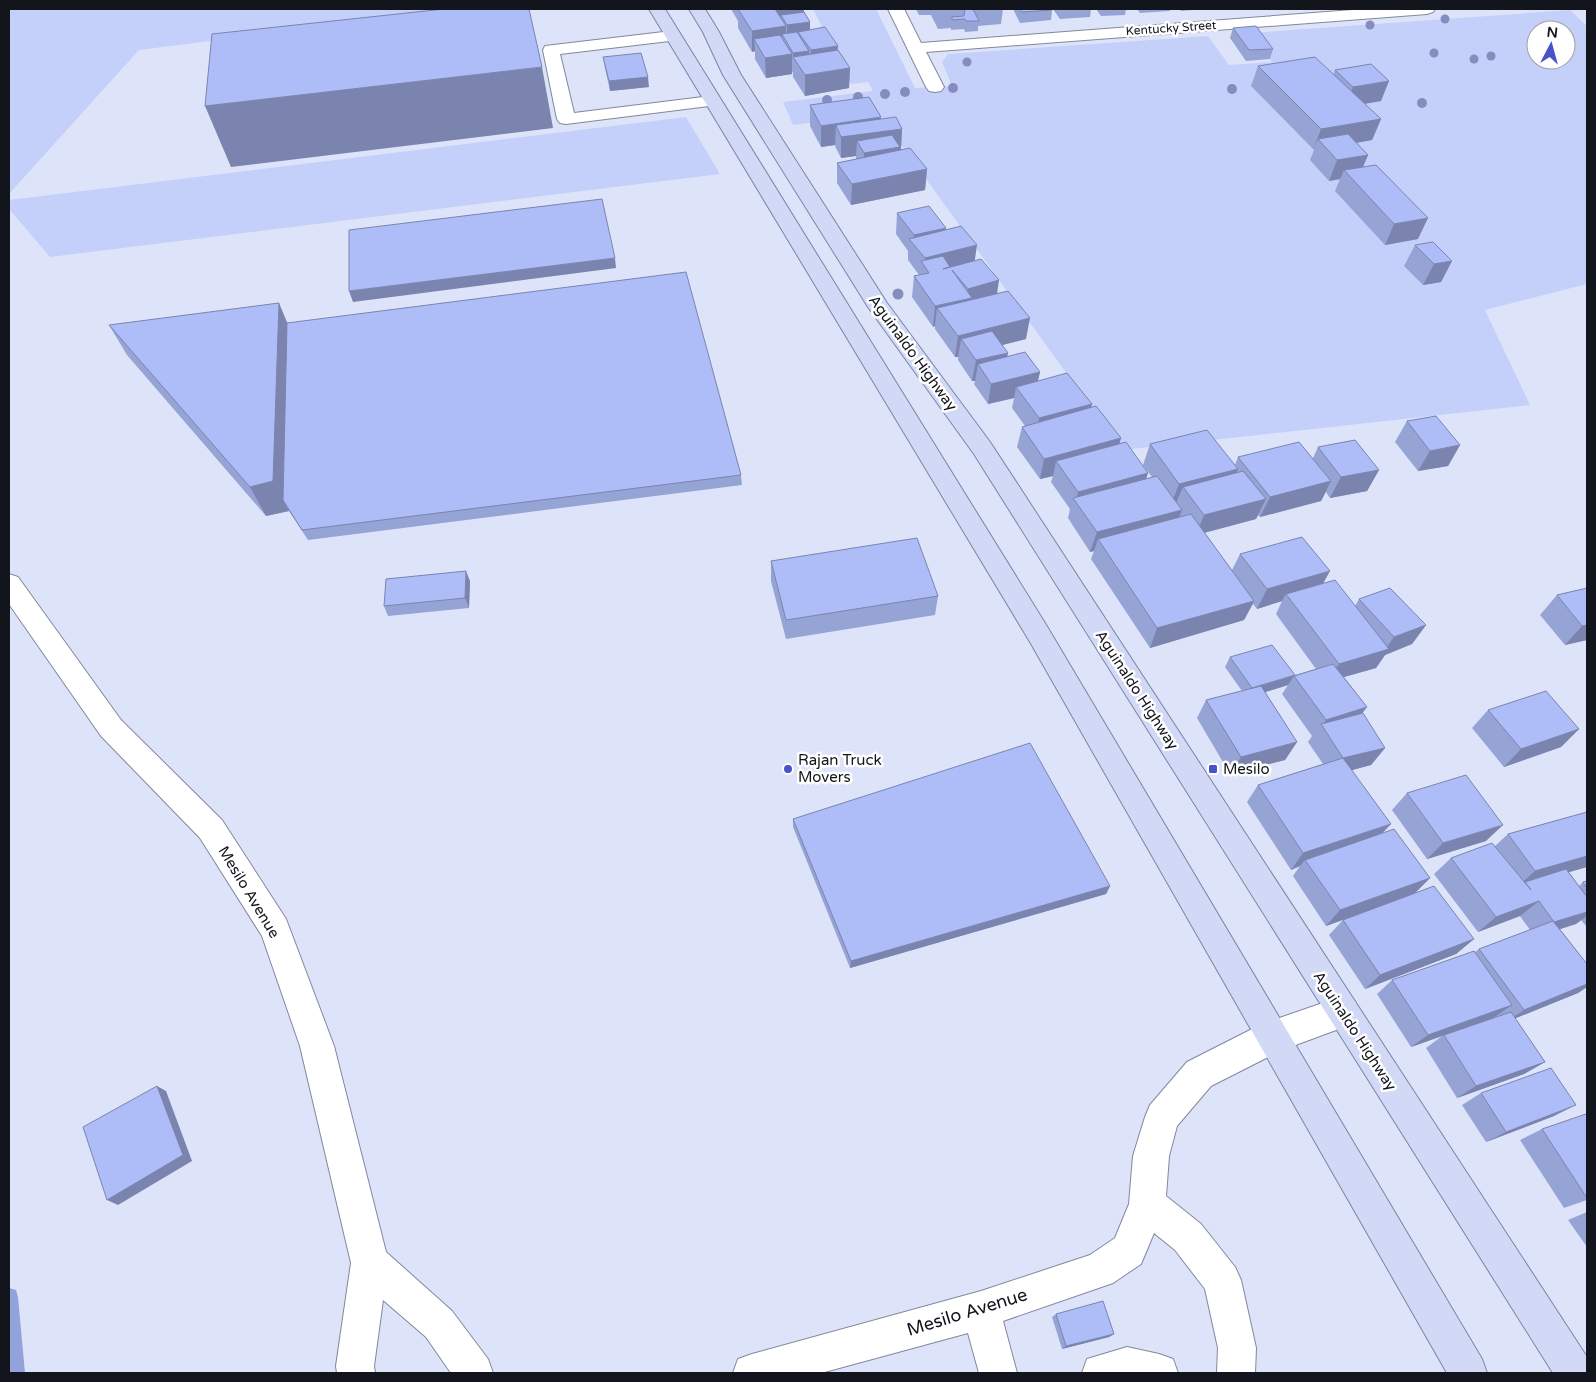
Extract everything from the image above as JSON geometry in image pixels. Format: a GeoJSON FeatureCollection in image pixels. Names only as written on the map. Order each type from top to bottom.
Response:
{"type":"FeatureCollection","features":[{"type":"Feature","properties":{"kind":"main road"},"geometry":{"type":"LineString","coordinates":[[657,9],[711,101],[1039,636],[1274,1036],[1468,1373]]}},
{"type":"Feature","properties":{"kind":"main road","name":"Aguinaldo Highway"},"geometry":{"type":"LineString","coordinates":[[697,9],[711,32],[732,76],[879,306],[982,448],[1575,1373]]}},
{"type":"Feature","properties":{"kind":"main road"},"geometry":{"type":"LineString","coordinates":[[672,36],[711,32]]}},
{"type":"Feature","properties":{"kind":"street"},"geometry":{"type":"LineString","coordinates":[[896,9],[935,87]]}},
{"type":"Feature","properties":{"kind":"street","name":"Kentucky Street"},"geometry":{"type":"LineString","coordinates":[[916,48],[1384,10],[1427,9]]}},
{"type":"Feature","properties":{"kind":"street"},"geometry":{"type":"LineString","coordinates":[[672,36],[551,50],[566,118],[711,101]]}},
{"type":"Feature","properties":{"kind":"street"},"geometry":{"type":"LineString","coordinates":[[548,107],[641,96],[711,101]]}},
{"type":"Feature","properties":{"kind":"street","name":"Mesilo Avenue"},"geometry":{"type":"LineString","coordinates":[[9,584],[111,728],[211,829],[275,928],[317,1046],[370,1263],[355,1366],[356,1373]]}},
{"type":"Feature","properties":{"kind":"street","name":"Mesilo Avenue"},"geometry":{"type":"LineString","coordinates":[[752,1373],[980,1310],[1100,1270],[1128,1251],[1148,1204],[1151,1156],[1162,1117],[1199,1074],[1274,1036],[1343,1012]]}},
{"type":"Feature","properties":{"kind":"street"},"geometry":{"type":"LineString","coordinates":[[1148,1204],[1188,1237],[1222,1280],[1237,1348],[1236,1373]]}},
{"type":"Feature","properties":{"kind":"street"},"geometry":{"type":"LineString","coordinates":[[370,1263],[439,1324],[474,1373]]}},
{"type":"Feature","properties":{"kind":"street"},"geometry":{"type":"LineString","coordinates":[[980,1310],[998,1373]]}},
{"type":"Feature","properties":{"kind":"street"},"geometry":{"type":"LineString","coordinates":[[1101,1373],[1127,1366],[1159,1373]]}},
{"type":"Feature","properties":{"kind":"shaded area"},"geometry":{"type":"Polygon","coordinates":[[[9,9],[466,9],[139,50],[9,194],[9,9]]]}},
{"type":"Feature","properties":{"kind":"shaded area"},"geometry":{"type":"Polygon","coordinates":[[[813,9],[876,9],[915,88],[952,86],[942,62],[948,54],[1208,36],[1229,65],[1272,62],[1250,33],[1570,10],[1587,26],[1587,284],[1485,310],[1530,405],[1122,450],[879,114],[793,125],[783,102],[873,91],[868,82],[851,84],[813,9]]]}},
{"type":"Feature","properties":{"kind":"shaded area"},"geometry":{"type":"Polygon","coordinates":[[[686,117],[720,174],[50,257],[9,209],[9,200],[686,117]]]}},
{"type":"Feature","properties":{"kind":"building"},"geometry":{"type":"Polygon","coordinates":[[[444,9],[529,9],[542,67],[205,106],[212,34],[444,9]]]}},
{"type":"Feature","properties":{"kind":"building"},"geometry":{"type":"Polygon","coordinates":[[[738,9],[775,9],[786,26],[752,31],[738,9]]]}},
{"type":"Feature","properties":{"kind":"building"},"geometry":{"type":"Polygon","coordinates":[[[965,9],[973,9],[979,21],[952,20],[952,17],[964,16],[965,9]]]}},
{"type":"Feature","properties":{"kind":"building"},"geometry":{"type":"Polygon","coordinates":[[[1020,9],[1052,9],[1052,10],[1022,12],[1020,9]]]}},
{"type":"Feature","properties":{"kind":"building"},"geometry":{"type":"Polygon","coordinates":[[[804,12],[810,22],[787,25],[781,15],[804,12]]]}},
{"type":"Feature","properties":{"kind":"building"},"geometry":{"type":"Polygon","coordinates":[[[1256,26],[1273,49],[1249,50],[1233,28],[1256,26]]]}},
{"type":"Feature","properties":{"kind":"building"},"geometry":{"type":"Polygon","coordinates":[[[825,27],[838,46],[811,50],[798,32],[825,27]]]}},
{"type":"Feature","properties":{"kind":"building"},"geometry":{"type":"Polygon","coordinates":[[[797,32],[809,51],[793,53],[782,34],[797,32]]]}},
{"type":"Feature","properties":{"kind":"building"},"geometry":{"type":"Polygon","coordinates":[[[780,35],[792,54],[765,58],[754,39],[780,35]]]}},
{"type":"Feature","properties":{"kind":"building"},"geometry":{"type":"Polygon","coordinates":[[[838,50],[850,68],[805,75],[793,57],[838,50]]]}},
{"type":"Feature","properties":{"kind":"building"},"geometry":{"type":"Polygon","coordinates":[[[641,53],[648,77],[609,81],[603,57],[641,53]]]}},
{"type":"Feature","properties":{"kind":"building"},"geometry":{"type":"Polygon","coordinates":[[[1315,57],[1381,119],[1321,129],[1258,66],[1315,57]]]}},
{"type":"Feature","properties":{"kind":"building"},"geometry":{"type":"Polygon","coordinates":[[[1371,64],[1389,81],[1353,87],[1335,70],[1371,64]]]}},
{"type":"Feature","properties":{"kind":"building"},"geometry":{"type":"Polygon","coordinates":[[[869,97],[881,117],[821,126],[810,105],[869,97]]]}},
{"type":"Feature","properties":{"kind":"building"},"geometry":{"type":"Polygon","coordinates":[[[896,117],[902,129],[841,137],[836,125],[896,117]]]}},
{"type":"Feature","properties":{"kind":"building"},"geometry":{"type":"Polygon","coordinates":[[[1348,134],[1368,155],[1337,160],[1318,139],[1348,134]]]}},
{"type":"Feature","properties":{"kind":"building"},"geometry":{"type":"Polygon","coordinates":[[[892,135],[900,147],[864,153],[857,141],[892,135]]]}},
{"type":"Feature","properties":{"kind":"building"},"geometry":{"type":"Polygon","coordinates":[[[910,148],[927,169],[852,184],[837,163],[910,148]]]}},
{"type":"Feature","properties":{"kind":"building"},"geometry":{"type":"Polygon","coordinates":[[[1376,165],[1428,218],[1394,224],[1344,170],[1376,165]]]}},
{"type":"Feature","properties":{"kind":"building"},"geometry":{"type":"Polygon","coordinates":[[[602,199],[615,258],[349,291],[349,230],[602,199]]]}},
{"type":"Feature","properties":{"kind":"building"},"geometry":{"type":"Polygon","coordinates":[[[929,206],[946,228],[914,235],[897,213],[929,206]]]}},
{"type":"Feature","properties":{"kind":"building"},"geometry":{"type":"Polygon","coordinates":[[[961,226],[977,245],[925,258],[909,239],[961,226]]]}},
{"type":"Feature","properties":{"kind":"building"},"geometry":{"type":"Polygon","coordinates":[[[1433,242],[1452,261],[1434,264],[1415,245],[1433,242]]]}},
{"type":"Feature","properties":{"kind":"building"},"geometry":{"type":"Polygon","coordinates":[[[943,256],[950,267],[943,269],[981,259],[999,280],[968,289],[952,270],[972,298],[935,306],[914,276],[929,273],[921,261],[943,256]]]}},
{"type":"Feature","properties":{"kind":"building"},"geometry":{"type":"Polygon","coordinates":[[[686,272],[741,475],[302,530],[283,500],[287,323],[686,272]]]}},
{"type":"Feature","properties":{"kind":"building"},"geometry":{"type":"Polygon","coordinates":[[[1008,291],[1030,318],[958,336],[937,308],[1008,291]]]}},
{"type":"Feature","properties":{"kind":"building"},"geometry":{"type":"Polygon","coordinates":[[[279,303],[273,481],[250,487],[109,325],[279,303]]]}},
{"type":"Feature","properties":{"kind":"building"},"geometry":{"type":"Polygon","coordinates":[[[992,331],[1008,353],[976,360],[961,339],[992,331]]]}},
{"type":"Feature","properties":{"kind":"building"},"geometry":{"type":"Polygon","coordinates":[[[1025,352],[1040,372],[991,384],[978,364],[1025,352]]]}},
{"type":"Feature","properties":{"kind":"building"},"geometry":{"type":"Polygon","coordinates":[[[1067,373],[1092,404],[1039,418],[1016,387],[1067,373]]]}},
{"type":"Feature","properties":{"kind":"building"},"geometry":{"type":"Polygon","coordinates":[[[1096,406],[1121,438],[1044,459],[1022,427],[1096,406]]]}},
{"type":"Feature","properties":{"kind":"building"},"geometry":{"type":"Polygon","coordinates":[[[1436,416],[1460,445],[1430,451],[1407,421],[1436,416]]]}},
{"type":"Feature","properties":{"kind":"building"},"geometry":{"type":"Polygon","coordinates":[[[1207,430],[1238,469],[1179,484],[1150,444],[1207,430]]]}},
{"type":"Feature","properties":{"kind":"building"},"geometry":{"type":"Polygon","coordinates":[[[1355,440],[1379,470],[1341,477],[1318,447],[1355,440]]]}},
{"type":"Feature","properties":{"kind":"building"},"geometry":{"type":"Polygon","coordinates":[[[1126,442],[1148,473],[1078,492],[1056,461],[1126,442]]]}},
{"type":"Feature","properties":{"kind":"building"},"geometry":{"type":"Polygon","coordinates":[[[1299,442],[1331,481],[1270,497],[1238,457],[1299,442]]]}},
{"type":"Feature","properties":{"kind":"building"},"geometry":{"type":"Polygon","coordinates":[[[1243,471],[1266,499],[1204,515],[1183,487],[1243,471]]]}},
{"type":"Feature","properties":{"kind":"building"},"geometry":{"type":"Polygon","coordinates":[[[1157,476],[1182,510],[1097,532],[1073,498],[1157,476]]]}},
{"type":"Feature","properties":{"kind":"building"},"geometry":{"type":"Polygon","coordinates":[[[1191,514],[1254,601],[1157,628],[1098,539],[1191,514]]]}},
{"type":"Feature","properties":{"kind":"building"},"geometry":{"type":"Polygon","coordinates":[[[1302,537],[1330,571],[1267,589],[1240,554],[1302,537]]]}},
{"type":"Feature","properties":{"kind":"building"},"geometry":{"type":"Polygon","coordinates":[[[917,538],[938,596],[786,620],[771,561],[917,538]]]}},
{"type":"Feature","properties":{"kind":"building"},"geometry":{"type":"Polygon","coordinates":[[[466,571],[465,598],[384,606],[386,579],[466,571]]]}},
{"type":"Feature","properties":{"kind":"building"},"geometry":{"type":"Polygon","coordinates":[[[1335,580],[1389,649],[1339,664],[1286,594],[1335,580]]]}},
{"type":"Feature","properties":{"kind":"building"},"geometry":{"type":"Polygon","coordinates":[[[1390,588],[1426,625],[1394,637],[1359,599],[1390,588]]]}},
{"type":"Feature","properties":{"kind":"building"},"geometry":{"type":"Polygon","coordinates":[[[1587,588],[1587,625],[1582,626],[1557,595],[1587,588]]]}},
{"type":"Feature","properties":{"kind":"building"},"geometry":{"type":"Polygon","coordinates":[[[1272,645],[1295,675],[1252,688],[1230,657],[1272,645]]]}},
{"type":"Feature","properties":{"kind":"building"},"geometry":{"type":"Polygon","coordinates":[[[1333,664],[1367,707],[1326,720],[1294,676],[1333,664]]]}},
{"type":"Feature","properties":{"kind":"building"},"geometry":{"type":"Polygon","coordinates":[[[1261,686],[1297,742],[1241,757],[1206,700],[1261,686]]]}},
{"type":"Feature","properties":{"kind":"building"},"geometry":{"type":"Polygon","coordinates":[[[1546,691],[1579,729],[1521,749],[1488,710],[1546,691]]]}},
{"type":"Feature","properties":{"kind":"building"},"geometry":{"type":"Polygon","coordinates":[[[1363,713],[1385,748],[1343,758],[1321,724],[1363,713]]]}},
{"type":"Feature","properties":{"kind":"building"},"geometry":{"type":"Polygon","coordinates":[[[1030,743],[1110,886],[851,961],[793,819],[1030,743]]]}},
{"type":"Feature","properties":{"kind":"building"},"geometry":{"type":"Polygon","coordinates":[[[1343,758],[1391,824],[1303,853],[1258,785],[1343,758]]]}},
{"type":"Feature","properties":{"kind":"building"},"geometry":{"type":"Polygon","coordinates":[[[1466,775],[1503,825],[1443,843],[1407,793],[1466,775]]]}},
{"type":"Feature","properties":{"kind":"building"},"geometry":{"type":"Polygon","coordinates":[[[1587,812],[1587,856],[1535,871],[1508,834],[1587,812]]]}},
{"type":"Feature","properties":{"kind":"building"},"geometry":{"type":"Polygon","coordinates":[[[1394,829],[1430,878],[1340,910],[1305,860],[1394,829]]]}},
{"type":"Feature","properties":{"kind":"building"},"geometry":{"type":"Polygon","coordinates":[[[1492,843],[1531,890],[1525,882],[1566,869],[1587,897],[1587,912],[1554,922],[1539,901],[1496,917],[1451,858],[1492,843]]]}},
{"type":"Feature","properties":{"kind":"building"},"geometry":{"type":"Polygon","coordinates":[[[1434,886],[1474,939],[1380,975],[1343,920],[1434,886]]]}},
{"type":"Feature","properties":{"kind":"building"},"geometry":{"type":"Polygon","coordinates":[[[1553,921],[1587,964],[1587,984],[1524,1010],[1479,949],[1553,921]]]}},
{"type":"Feature","properties":{"kind":"building"},"geometry":{"type":"Polygon","coordinates":[[[1474,951],[1512,1005],[1428,1035],[1392,980],[1474,951]]]}},
{"type":"Feature","properties":{"kind":"building"},"geometry":{"type":"Polygon","coordinates":[[[1511,1012],[1545,1062],[1476,1086],[1444,1035],[1511,1012]]]}},
{"type":"Feature","properties":{"kind":"building"},"geometry":{"type":"Polygon","coordinates":[[[1551,1068],[1576,1105],[1506,1132],[1481,1093],[1551,1068]]]}},
{"type":"Feature","properties":{"kind":"building"},"geometry":{"type":"Polygon","coordinates":[[[157,1086],[183,1155],[107,1200],[83,1127],[157,1086]]]}},
{"type":"Feature","properties":{"kind":"building"},"geometry":{"type":"Polygon","coordinates":[[[1586,1114],[1587,1116],[1587,1198],[1542,1129],[1586,1114]]]}},
{"type":"Feature","properties":{"kind":"building"},"geometry":{"type":"Polygon","coordinates":[[[1103,1301],[1114,1334],[1066,1346],[1056,1314],[1103,1301]]]}},
{"type":"Feature","properties":{"kind":"waterway"},"geometry":{"type":"LineString","coordinates":[[9,1297],[15,1373]]}},
{"type":"Feature","properties":{"kind":"place","name":"Rajan Truck Movers"},"geometry":{"type":"Point","coordinates":[788,769]}},
{"type":"Feature","properties":{"kind":"place","name":"Mesilo"},"geometry":{"type":"Point","coordinates":[1213,769]}}]}
